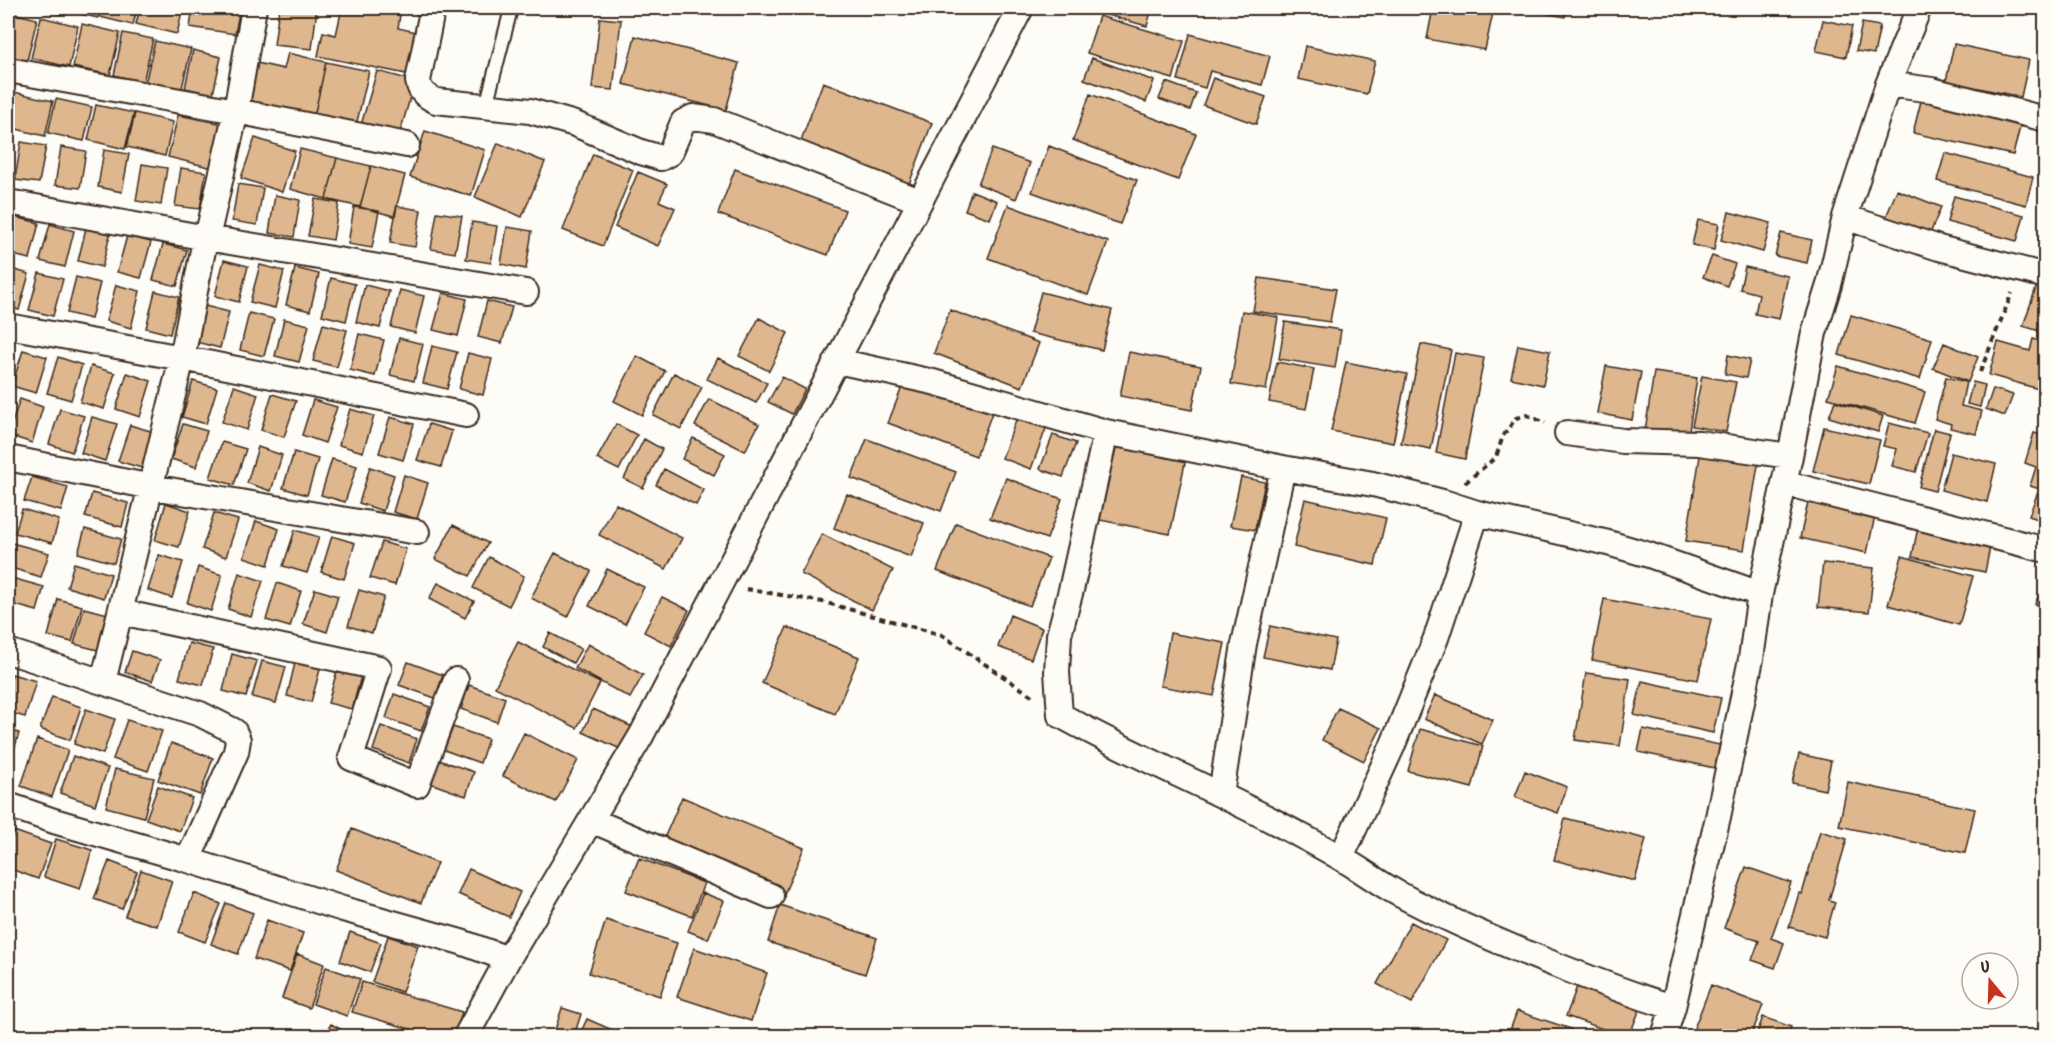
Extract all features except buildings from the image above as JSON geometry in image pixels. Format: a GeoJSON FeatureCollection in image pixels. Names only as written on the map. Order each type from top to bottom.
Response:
{"type":"FeatureCollection","features":[{"type":"Feature","properties":{"kind":"street"},"geometry":{"type":"LineString","coordinates":[[103,682],[182,358],[203,250],[236,111],[254,8]]}},
{"type":"Feature","properties":{"kind":"street"},"geometry":{"type":"LineString","coordinates":[[428,8],[432,11],[418,81],[419,89],[426,96],[436,100],[530,111],[575,124],[661,158],[670,153],[683,122],[693,117],[714,120],[919,201]]}},
{"type":"Feature","properties":{"kind":"street"},"geometry":{"type":"LineString","coordinates":[[466,1036],[508,959],[641,736],[722,585],[1021,8]]}},
{"type":"Feature","properties":{"kind":"street"},"geometry":{"type":"LineString","coordinates":[[1664,1036],[1718,817],[1814,333],[1829,285],[1845,217],[1888,84],[1919,8]]}},
{"type":"Feature","properties":{"kind":"street"},"geometry":{"type":"LineString","coordinates":[[8,70],[236,111],[407,145]]}},
{"type":"Feature","properties":{"kind":"street"},"geometry":{"type":"LineString","coordinates":[[1888,84],[1932,90],[2041,118]]}},
{"type":"Feature","properties":{"kind":"street"},"geometry":{"type":"LineString","coordinates":[[8,202],[526,292]]}},
{"type":"Feature","properties":{"kind":"street"},"geometry":{"type":"LineString","coordinates":[[1845,217],[1939,248],[2046,276]]}},
{"type":"Feature","properties":{"kind":"street"},"geometry":{"type":"LineString","coordinates":[[8,326],[466,415]]}},
{"type":"Feature","properties":{"kind":"street"},"geometry":{"type":"LineString","coordinates":[[837,361],[933,382],[1106,432],[1373,484],[1443,501],[1477,513],[1608,543],[1761,594]]}},
{"type":"Feature","properties":{"kind":"street"},"geometry":{"type":"LineString","coordinates":[[1106,432],[1059,635],[1057,672],[1060,715],[1107,741],[1221,794],[1341,858],[1440,915],[1544,961],[1647,1000],[1673,1007]]}},
{"type":"Feature","properties":{"kind":"street"},"geometry":{"type":"LineString","coordinates":[[1567,433],[1623,441],[1699,443],[1790,456]]}},
{"type":"Feature","properties":{"kind":"street"},"geometry":{"type":"LineString","coordinates":[[8,459],[152,487],[417,532]]}},
{"type":"Feature","properties":{"kind":"street"},"geometry":{"type":"LineString","coordinates":[[1221,794],[1244,645],[1283,468]]}},
{"type":"Feature","properties":{"kind":"street"},"geometry":{"type":"LineString","coordinates":[[1784,483],[2046,550]]}},
{"type":"Feature","properties":{"kind":"street"},"geometry":{"type":"LineString","coordinates":[[1341,858],[1392,747],[1436,638],[1477,513]]}},
{"type":"Feature","properties":{"kind":"street"},"geometry":{"type":"LineString","coordinates":[[121,612],[379,668],[351,758],[417,785],[456,680]]}},
{"type":"Feature","properties":{"kind":"street"},"geometry":{"type":"LineString","coordinates":[[8,651],[200,714],[234,731],[238,740],[236,752],[188,860]]}},
{"type":"Feature","properties":{"kind":"street"},"geometry":{"type":"LineString","coordinates":[[8,805],[343,909],[461,942],[508,959]]}},
{"type":"Feature","properties":{"kind":"street"},"geometry":{"type":"LineString","coordinates":[[591,820],[771,896]]}},
{"type":"Feature","properties":{"kind":"lane"},"geometry":{"type":"LineString","coordinates":[[486,106],[510,13]]}},
{"type":"Feature","properties":{"kind":"path"},"geometry":{"type":"LineString","coordinates":[[1980,372],[2022,270]]}},
{"type":"Feature","properties":{"kind":"path"},"geometry":{"type":"LineString","coordinates":[[1443,501],[1496,457],[1503,436],[1516,418],[1527,415],[1567,433]]}},
{"type":"Feature","properties":{"kind":"path"},"geometry":{"type":"LineString","coordinates":[[722,585],[823,602],[942,635],[1060,715]]}}]}
